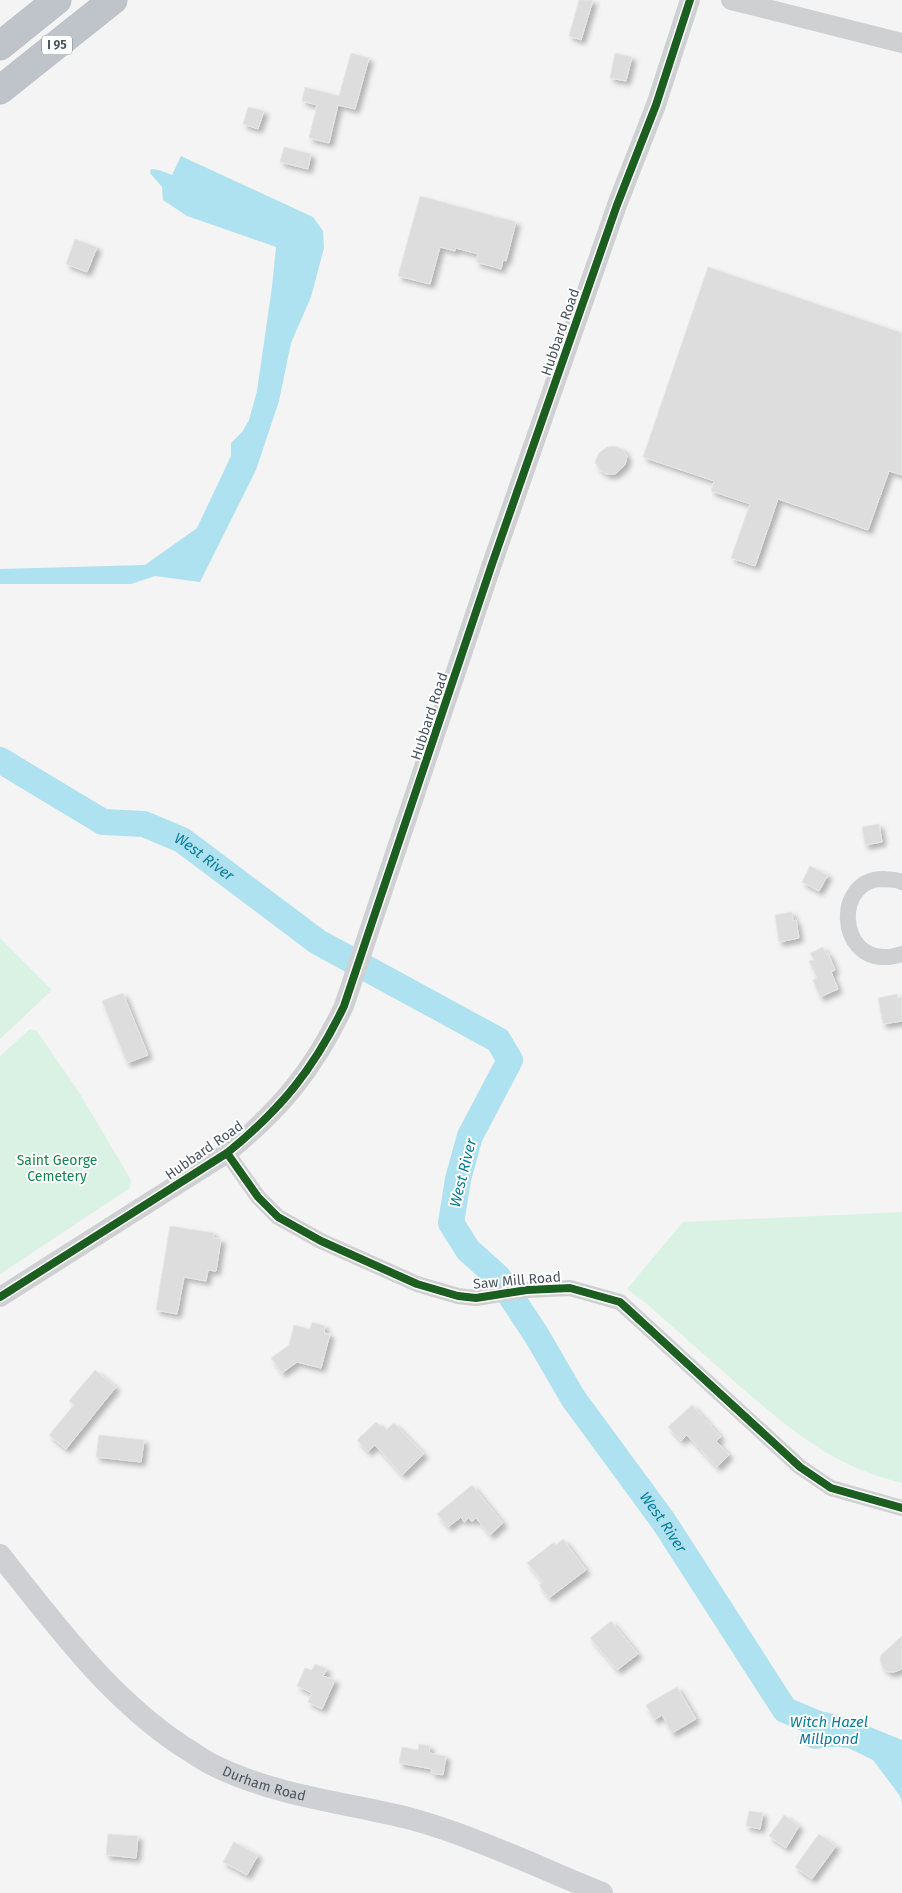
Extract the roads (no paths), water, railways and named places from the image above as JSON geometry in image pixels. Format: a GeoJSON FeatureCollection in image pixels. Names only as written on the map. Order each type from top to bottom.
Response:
{"type":"FeatureCollection","features":[{"type":"Feature","properties":{"kind":"highway","name":"I 95"},"geometry":{"type":"LineString","coordinates":[[0,46],[57,0]]}},
{"type":"Feature","properties":{"kind":"highway","name":"I 95"},"geometry":{"type":"LineString","coordinates":[[0,90],[113,0]]}},
{"type":"Feature","properties":{"kind":"main road","name":"Durham Road"},"geometry":{"type":"LineString","coordinates":[[0,1555],[65,1636],[124,1701],[166,1735],[210,1764],[252,1782],[408,1818],[445,1829],[602,1893]]}},
{"type":"Feature","properties":{"kind":"street","name":"Hubbard Road"},"geometry":{"type":"LineString","coordinates":[[0,1298],[227,1153],[258,1128],[284,1100],[308,1070],[330,1037],[344,1006],[368,939],[495,558],[617,205],[656,105],[690,0]]}},
{"type":"Feature","properties":{"kind":"street"},"geometry":{"type":"LineString","coordinates":[[731,0],[902,43]]}},
{"type":"Feature","properties":{"kind":"street"},"geometry":{"type":"LineString","coordinates":[[902,882],[877,879],[862,886],[852,898],[847,914],[849,932],[859,947],[871,955],[886,958],[902,954]]}},
{"type":"Feature","properties":{"kind":"street","name":"Saw Mill Road"},"geometry":{"type":"LineString","coordinates":[[227,1153],[244,1180],[278,1217],[298,1230],[417,1284],[458,1296],[476,1298],[527,1290],[570,1288],[620,1302],[800,1467],[831,1488],[902,1508]]}},
{"type":"Feature","properties":{"kind":"water"},"geometry":{"type":"Polygon","coordinates":[[[181,156],[313,217],[323,231],[324,248],[311,297],[291,343],[279,401],[256,470],[200,582],[155,576],[131,584],[0,584],[0,569],[145,565],[197,528],[231,456],[231,443],[242,432],[249,420],[257,391],[276,247],[187,216],[163,200],[162,187],[150,173],[151,169],[172,175],[181,156]]]}},
{"type":"Feature","properties":{"kind":"water","name":"Witch Hazel Millpond"},"geometry":{"type":"Polygon","coordinates":[[[826,1712],[853,1720],[902,1740],[902,1803],[900,1796],[873,1760],[844,1746],[814,1749],[798,1739],[803,1726],[826,1712]]]}},
{"type":"Feature","properties":{"kind":"waterway","name":"West River"},"geometry":{"type":"LineString","coordinates":[[0,760],[103,822],[144,824],[182,840],[318,942],[498,1040],[510,1060],[470,1136],[458,1179],[451,1223],[468,1250],[498,1277],[537,1336],[573,1398],[664,1522],[785,1710],[845,1735]]}},
{"type":"Feature","properties":{"kind":"park label","name":"Saint George Cemetery"},"geometry":{"type":"Point","coordinates":[57,1168]}}]}
